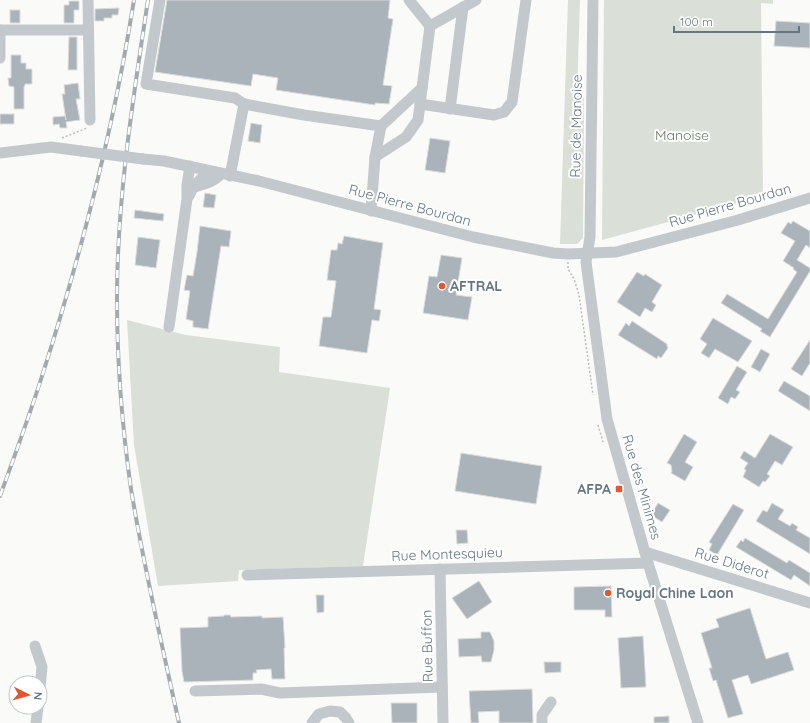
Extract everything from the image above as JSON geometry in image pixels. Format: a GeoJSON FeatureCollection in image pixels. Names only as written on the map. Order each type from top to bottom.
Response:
{"type":"FeatureCollection","features":[{"type":"Feature","properties":{"kind":"street"},"geometry":{"type":"LineString","coordinates":[[88,0],[90,120]]}},
{"type":"Feature","properties":{"kind":"street"},"geometry":{"type":"LineString","coordinates":[[160,0],[146,84],[235,98],[244,104],[304,115],[381,126]]}},
{"type":"Feature","properties":{"kind":"street"},"geometry":{"type":"LineString","coordinates":[[375,157],[406,137],[418,120],[430,26],[409,0]]}},
{"type":"Feature","properties":{"kind":"street"},"geometry":{"type":"LineString","coordinates":[[430,26],[476,0]]}},
{"type":"Feature","properties":{"kind":"street"},"geometry":{"type":"LineString","coordinates":[[420,104],[494,115],[504,112],[512,102],[526,0]]}},
{"type":"Feature","properties":{"kind":"street","name":"Rue de Manoise"},"geometry":{"type":"LineString","coordinates":[[587,253],[590,230],[593,0]]}},
{"type":"Feature","properties":{"kind":"street"},"geometry":{"type":"LineString","coordinates":[[450,108],[464,7]]}},
{"type":"Feature","properties":{"kind":"street"},"geometry":{"type":"LineString","coordinates":[[0,58],[0,30],[88,30]]}},
{"type":"Feature","properties":{"kind":"street"},"geometry":{"type":"LineString","coordinates":[[371,210],[375,157],[381,126],[422,88]]}},
{"type":"Feature","properties":{"kind":"street"},"geometry":{"type":"LineString","coordinates":[[193,187],[226,175],[244,104]]}},
{"type":"Feature","properties":{"kind":"street","name":"Rue Pierre Bourdan"},"geometry":{"type":"LineString","coordinates":[[0,153],[51,147],[164,161],[259,181],[473,237],[554,253],[568,254],[616,252],[738,220],[810,198]]}},
{"type":"Feature","properties":{"kind":"street"},"geometry":{"type":"LineString","coordinates":[[169,327],[190,166]]}},
{"type":"Feature","properties":{"kind":"street"},"geometry":{"type":"LineString","coordinates":[[187,198],[193,187],[204,176],[205,170]]}},
{"type":"Feature","properties":{"kind":"street","name":"Rue des Minimes"},"geometry":{"type":"LineString","coordinates":[[587,253],[586,262],[607,419],[648,563],[698,723]]}},
{"type":"Feature","properties":{"kind":"street","name":"Rue Diderot"},"geometry":{"type":"LineString","coordinates":[[645,552],[810,603]]}},
{"type":"Feature","properties":{"kind":"street","name":"Rue Montesquieu"},"geometry":{"type":"LineString","coordinates":[[247,575],[648,563]]}},
{"type":"Feature","properties":{"kind":"street","name":"Rue Buffon"},"geometry":{"type":"LineString","coordinates":[[440,569],[443,723]]}},
{"type":"Feature","properties":{"kind":"street"},"geometry":{"type":"LineString","coordinates":[[36,646],[42,667],[41,675]]}},
{"type":"Feature","properties":{"kind":"street"},"geometry":{"type":"LineString","coordinates":[[195,691],[261,690],[280,693],[442,687]]}},
{"type":"Feature","properties":{"kind":"street"},"geometry":{"type":"LineString","coordinates":[[542,723],[542,715],[551,702]]}},
{"type":"Feature","properties":{"kind":"street"},"geometry":{"type":"LineString","coordinates":[[312,723],[319,714],[330,711],[340,712],[349,723]]}},
{"type":"Feature","properties":{"kind":"path"},"geometry":{"type":"LineString","coordinates":[[51,147],[56,140],[89,127],[90,120]]}},
{"type":"Feature","properties":{"kind":"green space"},"geometry":{"type":"Polygon","coordinates":[[[568,0],[580,0],[577,96],[584,97],[583,238],[577,244],[560,244],[568,0]]]}},
{"type":"Feature","properties":{"kind":"green space","name":"Manoise"},"geometry":{"type":"Polygon","coordinates":[[[604,0],[773,0],[773,4],[761,3],[763,196],[602,240],[604,0]]]}},
{"type":"Feature","properties":{"kind":"green space"},"geometry":{"type":"Polygon","coordinates":[[[127,320],[186,335],[280,347],[279,372],[390,388],[363,566],[239,570],[238,581],[158,586],[134,445],[127,320]]]}},
{"type":"Feature","properties":{"kind":"building"},"geometry":{"type":"Polygon","coordinates":[[[167,0],[390,0],[388,18],[393,19],[383,85],[392,86],[389,104],[375,103],[375,105],[276,90],[278,78],[253,74],[251,86],[155,72],[167,0]]]}},
{"type":"Feature","properties":{"kind":"building"},"geometry":{"type":"Polygon","coordinates":[[[69,1],[79,1],[79,10],[74,10],[74,23],[64,23],[64,5],[69,5],[69,1]]]}},
{"type":"Feature","properties":{"kind":"building"},"geometry":{"type":"Polygon","coordinates":[[[119,8],[118,15],[112,15],[112,18],[104,18],[104,21],[95,21],[95,9],[119,8]]]}},
{"type":"Feature","properties":{"kind":"building"},"geometry":{"type":"Polygon","coordinates":[[[10,10],[20,10],[20,23],[10,23],[10,10]]]}},
{"type":"Feature","properties":{"kind":"building"},"geometry":{"type":"Polygon","coordinates":[[[776,21],[810,23],[810,48],[774,46],[776,21]]]}},
{"type":"Feature","properties":{"kind":"building"},"geometry":{"type":"Polygon","coordinates":[[[69,37],[77,37],[77,70],[68,70],[69,37]]]}},
{"type":"Feature","properties":{"kind":"building"},"geometry":{"type":"Polygon","coordinates":[[[11,55],[21,55],[21,63],[26,63],[26,69],[32,69],[32,84],[25,84],[24,86],[24,109],[14,109],[14,87],[9,86],[8,78],[11,78],[11,55]]]}},
{"type":"Feature","properties":{"kind":"building"},"geometry":{"type":"Polygon","coordinates":[[[78,83],[80,99],[76,99],[80,120],[66,122],[67,128],[60,128],[59,124],[53,125],[53,117],[65,116],[66,120],[62,94],[65,94],[64,85],[78,83]]]}},
{"type":"Feature","properties":{"kind":"building"},"geometry":{"type":"Polygon","coordinates":[[[0,114],[14,114],[14,124],[0,124],[0,114]]]}},
{"type":"Feature","properties":{"kind":"building"},"geometry":{"type":"Polygon","coordinates":[[[251,123],[262,125],[260,143],[248,141],[251,123]]]}},
{"type":"Feature","properties":{"kind":"building"},"geometry":{"type":"Polygon","coordinates":[[[430,138],[450,141],[445,173],[425,170],[430,138]]]}},
{"type":"Feature","properties":{"kind":"building"},"geometry":{"type":"Polygon","coordinates":[[[205,193],[216,195],[214,208],[203,207],[205,193]]]}},
{"type":"Feature","properties":{"kind":"building"},"geometry":{"type":"Polygon","coordinates":[[[135,210],[164,214],[163,221],[134,218],[135,210]]]}},
{"type":"Feature","properties":{"kind":"building"},"geometry":{"type":"Polygon","coordinates":[[[793,221],[810,231],[810,248],[806,245],[797,260],[810,268],[810,271],[770,337],[760,331],[762,329],[721,303],[727,294],[768,319],[797,272],[793,269],[794,268],[783,261],[795,241],[781,233],[788,222],[791,224],[793,221]]]}},
{"type":"Feature","properties":{"kind":"building"},"geometry":{"type":"Polygon","coordinates":[[[200,226],[231,231],[229,247],[221,246],[208,329],[193,327],[193,321],[186,319],[190,291],[184,290],[187,275],[193,276],[200,226]]]}},
{"type":"Feature","properties":{"kind":"building"},"geometry":{"type":"Polygon","coordinates":[[[344,236],[383,243],[374,309],[381,310],[379,321],[372,320],[367,353],[319,346],[323,317],[331,317],[336,281],[327,280],[331,250],[337,250],[338,243],[342,244],[344,236]]]}},
{"type":"Feature","properties":{"kind":"building"},"geometry":{"type":"Polygon","coordinates":[[[138,237],[160,240],[156,268],[135,265],[138,237]]]}},
{"type":"Feature","properties":{"kind":"building","name":"AFTRAL"},"geometry":{"type":"Polygon","coordinates":[[[441,255],[462,258],[456,295],[472,297],[468,320],[423,313],[429,276],[437,277],[441,255]]]}},
{"type":"Feature","properties":{"kind":"building"},"geometry":{"type":"Polygon","coordinates":[[[637,272],[644,276],[645,274],[662,285],[652,302],[656,305],[652,312],[645,308],[640,317],[617,302],[637,272]]]}},
{"type":"Feature","properties":{"kind":"building"},"geometry":{"type":"Polygon","coordinates":[[[713,318],[752,341],[738,362],[715,349],[709,358],[701,353],[707,344],[700,339],[713,318]]]}},
{"type":"Feature","properties":{"kind":"building"},"geometry":{"type":"Polygon","coordinates":[[[632,321],[667,344],[668,348],[661,358],[658,356],[657,359],[618,335],[626,323],[629,326],[632,321]]]}},
{"type":"Feature","properties":{"kind":"building"},"geometry":{"type":"Polygon","coordinates":[[[810,340],[810,363],[802,376],[791,369],[810,340]]]}},
{"type":"Feature","properties":{"kind":"building"},"geometry":{"type":"Polygon","coordinates":[[[761,349],[770,354],[760,372],[751,367],[761,349]]]}},
{"type":"Feature","properties":{"kind":"building"},"geometry":{"type":"Polygon","coordinates":[[[737,366],[747,372],[736,390],[740,392],[735,399],[731,397],[728,404],[718,398],[737,366]]]}},
{"type":"Feature","properties":{"kind":"building"},"geometry":{"type":"Polygon","coordinates":[[[784,381],[810,396],[810,411],[778,391],[784,381]]]}},
{"type":"Feature","properties":{"kind":"building"},"geometry":{"type":"Polygon","coordinates":[[[684,434],[697,442],[685,462],[693,467],[685,481],[671,473],[671,465],[667,463],[684,434]]]}},
{"type":"Feature","properties":{"kind":"building"},"geometry":{"type":"Polygon","coordinates":[[[770,434],[793,447],[782,465],[775,461],[767,474],[770,476],[765,482],[763,481],[759,487],[743,477],[746,470],[744,469],[748,463],[740,458],[744,451],[755,458],[770,434]]]}},
{"type":"Feature","properties":{"kind":"building"},"geometry":{"type":"Polygon","coordinates":[[[461,453],[542,466],[536,504],[455,491],[461,453]]]}},
{"type":"Feature","properties":{"kind":"building"},"geometry":{"type":"Polygon","coordinates":[[[658,503],[670,510],[662,522],[651,515],[658,503]]]}},
{"type":"Feature","properties":{"kind":"building"},"geometry":{"type":"Polygon","coordinates":[[[772,503],[784,510],[778,519],[790,526],[792,523],[798,527],[796,530],[810,538],[810,554],[756,521],[763,510],[767,512],[772,503]]]}},
{"type":"Feature","properties":{"kind":"building"},"geometry":{"type":"Polygon","coordinates":[[[733,504],[744,510],[717,555],[709,550],[712,544],[709,542],[733,504]]]}},
{"type":"Feature","properties":{"kind":"building"},"geometry":{"type":"Polygon","coordinates":[[[456,530],[467,530],[468,543],[457,544],[456,530]]]}},
{"type":"Feature","properties":{"kind":"building"},"geometry":{"type":"Polygon","coordinates":[[[745,538],[787,563],[789,560],[810,573],[810,586],[794,575],[791,580],[736,547],[741,540],[743,542],[745,538]]]}},
{"type":"Feature","properties":{"kind":"building"},"geometry":{"type":"Polygon","coordinates":[[[479,581],[492,602],[467,619],[452,598],[479,581]]]}},
{"type":"Feature","properties":{"kind":"building"},"geometry":{"type":"Polygon","coordinates":[[[611,586],[612,617],[605,617],[605,610],[574,610],[574,587],[611,586]]]}},
{"type":"Feature","properties":{"kind":"building"},"geometry":{"type":"Polygon","coordinates":[[[316,595],[324,595],[324,612],[317,613],[316,595]]]}},
{"type":"Feature","properties":{"kind":"building"},"geometry":{"type":"Polygon","coordinates":[[[750,608],[766,659],[788,652],[794,670],[751,684],[748,675],[732,680],[743,714],[728,718],[716,680],[713,681],[709,668],[712,668],[701,633],[719,627],[716,619],[750,608]]]}},
{"type":"Feature","properties":{"kind":"building"},"geometry":{"type":"Polygon","coordinates":[[[230,615],[231,617],[283,617],[285,679],[272,679],[271,669],[256,670],[257,673],[253,673],[253,680],[184,682],[180,628],[208,627],[208,617],[230,615]]]}},
{"type":"Feature","properties":{"kind":"building"},"geometry":{"type":"Polygon","coordinates":[[[481,632],[490,632],[494,641],[494,650],[491,662],[482,662],[481,656],[459,657],[458,639],[481,638],[481,632]]]}},
{"type":"Feature","properties":{"kind":"building"},"geometry":{"type":"Polygon","coordinates":[[[643,636],[646,687],[621,688],[618,638],[643,636]]]}},
{"type":"Feature","properties":{"kind":"building"},"geometry":{"type":"Polygon","coordinates":[[[544,662],[561,662],[561,672],[545,673],[544,662]]]}},
{"type":"Feature","properties":{"kind":"building"},"geometry":{"type":"Polygon","coordinates":[[[532,689],[533,723],[499,723],[499,711],[478,712],[479,723],[471,723],[469,691],[532,689]]]}},
{"type":"Feature","properties":{"kind":"building"},"geometry":{"type":"Polygon","coordinates":[[[391,703],[417,703],[417,723],[392,723],[391,703]]]}},
{"type":"Feature","properties":{"kind":"building"},"geometry":{"type":"Polygon","coordinates":[[[669,716],[669,723],[654,723],[654,717],[669,716]]]}},
{"type":"Feature","properties":{"kind":"railway"},"geometry":{"type":"LineString","coordinates":[[0,496],[43,373],[84,235],[107,141],[134,0]]}},
{"type":"Feature","properties":{"kind":"railway"},"geometry":{"type":"LineString","coordinates":[[148,0],[127,149],[120,224],[117,299],[119,371],[125,442],[136,519],[179,723]]}},
{"type":"Feature","properties":{"kind":"place","name":"AFTRAL"},"geometry":{"type":"Point","coordinates":[442,286]}},
{"type":"Feature","properties":{"kind":"place","name":"AFPA"},"geometry":{"type":"Point","coordinates":[619,489]}},
{"type":"Feature","properties":{"kind":"place","name":"Royal Chine Laon"},"geometry":{"type":"Point","coordinates":[608,593]}}]}
